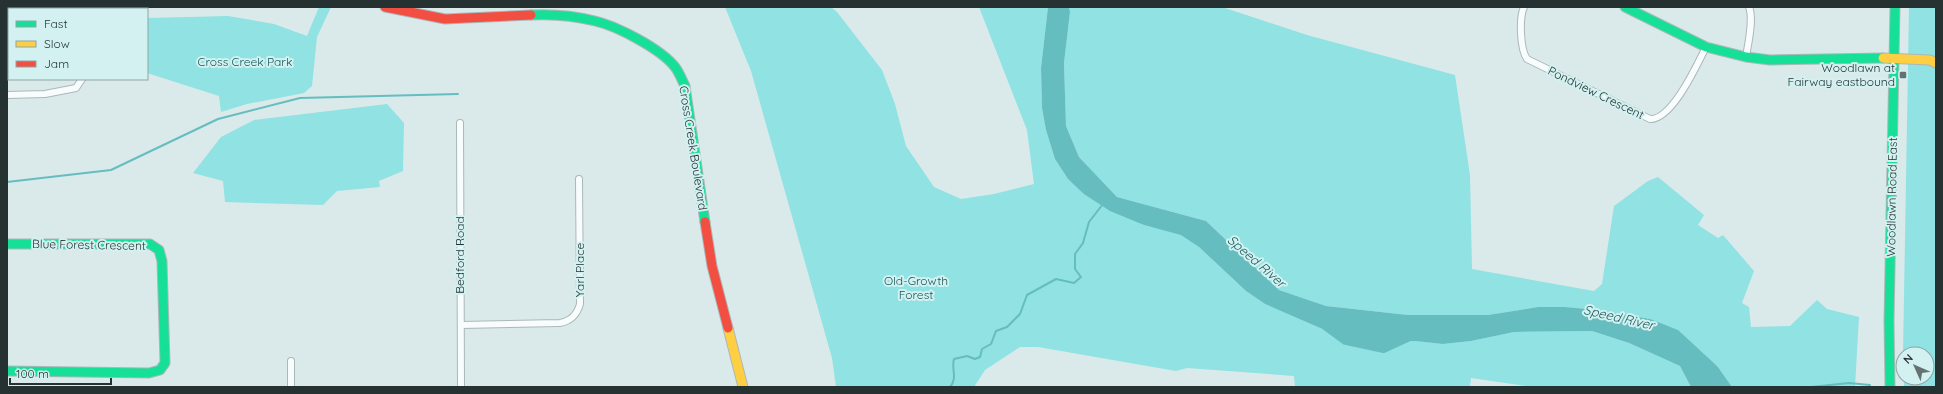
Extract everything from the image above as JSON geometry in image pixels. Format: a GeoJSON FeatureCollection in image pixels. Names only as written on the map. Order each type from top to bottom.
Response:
{"type":"FeatureCollection","features":[{"type":"Feature","properties":{"kind":"street","name":"Pondview Crescent"},"geometry":{"type":"LineString","coordinates":[[1524,7],[1522,40],[1523,54],[1527,59],[1650,119],[1658,118],[1685,89],[1706,47]]}},
{"type":"Feature","properties":{"kind":"street"},"geometry":{"type":"LineString","coordinates":[[1625,7],[1706,47],[1746,57],[1770,60],[1895,58],[1930,60],[1936,63]]}},
{"type":"Feature","properties":{"kind":"street"},"geometry":{"type":"LineString","coordinates":[[1746,57],[1750,32],[1749,7]]}},
{"type":"Feature","properties":{"kind":"street","name":"Woodlawn Road East"},"geometry":{"type":"LineString","coordinates":[[1890,387],[1889,321],[1895,7]]}},
{"type":"Feature","properties":{"kind":"street","name":"Cross Creek Boulevard"},"geometry":{"type":"LineString","coordinates":[[389,8],[445,19],[547,14],[596,21],[640,40],[660,52],[675,67],[685,86],[712,266],[743,387]]}},
{"type":"Feature","properties":{"kind":"street"},"geometry":{"type":"LineString","coordinates":[[7,95],[45,94],[76,88],[81,80]]}},
{"type":"Feature","properties":{"kind":"street","name":"Bedford Road"},"geometry":{"type":"LineString","coordinates":[[460,123],[461,387]]}},
{"type":"Feature","properties":{"kind":"street","name":"Yarl Place"},"geometry":{"type":"LineString","coordinates":[[461,325],[560,324],[576,315],[580,304],[579,179]]}},
{"type":"Feature","properties":{"kind":"street","name":"Blue Forest Crescent"},"geometry":{"type":"LineString","coordinates":[[7,244],[150,244],[159,250],[162,261],[166,362],[160,370],[149,373],[7,371]]}},
{"type":"Feature","properties":{"kind":"street"},"geometry":{"type":"LineString","coordinates":[[291,361],[291,387]]}},
{"type":"Feature","properties":{"kind":"green space","name":"Cross Creek Park"},"geometry":{"type":"Polygon","coordinates":[[[319,7],[331,7],[317,37],[312,86],[304,93],[247,104],[221,112],[219,96],[148,73],[148,18],[228,16],[274,24],[307,36],[319,7]]]}},
{"type":"Feature","properties":{"kind":"green space","name":"Old-Growth Forest"},"geometry":{"type":"Polygon","coordinates":[[[725,7],[831,7],[837,12],[882,70],[895,104],[906,146],[934,187],[961,199],[994,194],[1034,184],[1027,130],[979,7],[1048,7],[1041,68],[1042,108],[1046,130],[1055,159],[1068,179],[1144,225],[1181,234],[1199,247],[1246,291],[1265,304],[1320,328],[1368,343],[1415,341],[1443,344],[1471,341],[1514,332],[1592,331],[1629,343],[1680,366],[1691,387],[1533,387],[1471,378],[1470,387],[1295,387],[1294,376],[1187,368],[1176,371],[1038,347],[1020,347],[985,370],[974,387],[836,387],[832,358],[751,71],[725,7]]]}},
{"type":"Feature","properties":{"kind":"green space"},"geometry":{"type":"Polygon","coordinates":[[[1069,7],[1222,7],[1307,35],[1455,75],[1470,175],[1472,269],[1594,291],[1602,284],[1614,206],[1648,181],[1658,177],[1704,215],[1698,225],[1718,238],[1723,235],[1754,271],[1742,303],[1749,307],[1751,327],[1790,326],[1817,300],[1827,309],[1859,317],[1855,387],[1732,387],[1718,367],[1650,319],[1598,310],[1565,307],[1538,307],[1488,315],[1408,315],[1326,306],[1279,290],[1206,221],[1117,197],[1079,157],[1066,126],[1064,63],[1070,12],[1069,7]]]}},
{"type":"Feature","properties":{"kind":"green space"},"geometry":{"type":"Polygon","coordinates":[[[1909,7],[1936,7],[1936,387],[1904,387],[1935,386],[1935,346],[1903,346],[1909,7]]]}},
{"type":"Feature","properties":{"kind":"green space"},"geometry":{"type":"Polygon","coordinates":[[[387,104],[404,123],[403,171],[379,181],[380,187],[337,191],[323,205],[225,202],[223,181],[193,173],[221,137],[254,120],[387,104]]]}},
{"type":"Feature","properties":{"kind":"water"},"geometry":{"type":"Polygon","coordinates":[[[1048,7],[1069,7],[1070,12],[1064,63],[1066,126],[1079,157],[1117,197],[1206,221],[1279,290],[1326,306],[1408,315],[1488,315],[1538,307],[1565,307],[1598,310],[1650,319],[1678,330],[1718,367],[1732,387],[1691,387],[1680,366],[1629,343],[1592,331],[1514,332],[1471,341],[1443,344],[1415,341],[1368,343],[1320,328],[1265,304],[1246,291],[1199,247],[1181,235],[1144,225],[1110,211],[1084,194],[1068,179],[1055,159],[1046,130],[1042,108],[1041,68],[1048,7]]]}},
{"type":"Feature","properties":{"kind":"waterway"},"geometry":{"type":"LineString","coordinates":[[7,182],[111,170],[218,119],[300,98],[458,94]]}},
{"type":"Feature","properties":{"kind":"waterway"},"geometry":{"type":"LineString","coordinates":[[950,387],[954,380],[954,359],[967,356],[975,359],[980,357],[982,349],[991,344],[996,331],[1007,327],[1020,314],[1027,295],[1056,279],[1074,283],[1081,277],[1075,269],[1075,254],[1083,243],[1089,222],[1103,204]]}},
{"type":"Feature","properties":{"kind":"waterway","name":"Speed River"},"geometry":{"type":"LineString","coordinates":[[1327,325],[1346,339],[1383,347],[1407,336]]}},
{"type":"Feature","properties":{"kind":"waterway"},"geometry":{"type":"LineString","coordinates":[[1811,387],[1849,383],[1870,385]]}},
{"type":"Feature","properties":{"kind":"traffic: fast"},"geometry":{"type":"LineString","coordinates":[[1625,7],[1706,47],[1746,57],[1770,60],[1883,58]]}},
{"type":"Feature","properties":{"kind":"traffic: fast"},"geometry":{"type":"LineString","coordinates":[[1890,387],[1889,321],[1895,7]]}},
{"type":"Feature","properties":{"kind":"traffic: fast"},"geometry":{"type":"LineString","coordinates":[[531,15],[555,15],[587,19],[604,24],[638,39],[660,53],[675,67],[685,86],[705,222]]}},
{"type":"Feature","properties":{"kind":"traffic: fast"},"geometry":{"type":"LineString","coordinates":[[7,244],[150,244],[159,250],[162,261],[165,363],[160,370],[149,373],[7,371]]}},
{"type":"Feature","properties":{"kind":"traffic: slow"},"geometry":{"type":"LineString","coordinates":[[1883,58],[1930,60],[1936,63]]}},
{"type":"Feature","properties":{"kind":"traffic: slow"},"geometry":{"type":"LineString","coordinates":[[728,328],[743,387]]}},
{"type":"Feature","properties":{"kind":"traffic: jam"},"geometry":{"type":"LineString","coordinates":[[385,7],[445,19],[531,15]]}},
{"type":"Feature","properties":{"kind":"traffic: jam"},"geometry":{"type":"LineString","coordinates":[[705,222],[712,266],[728,328]]}},
{"type":"Feature","properties":{"kind":"place","name":"Woodlawn at Fairway eastbound"},"geometry":{"type":"Point","coordinates":[1903,75]}}]}
